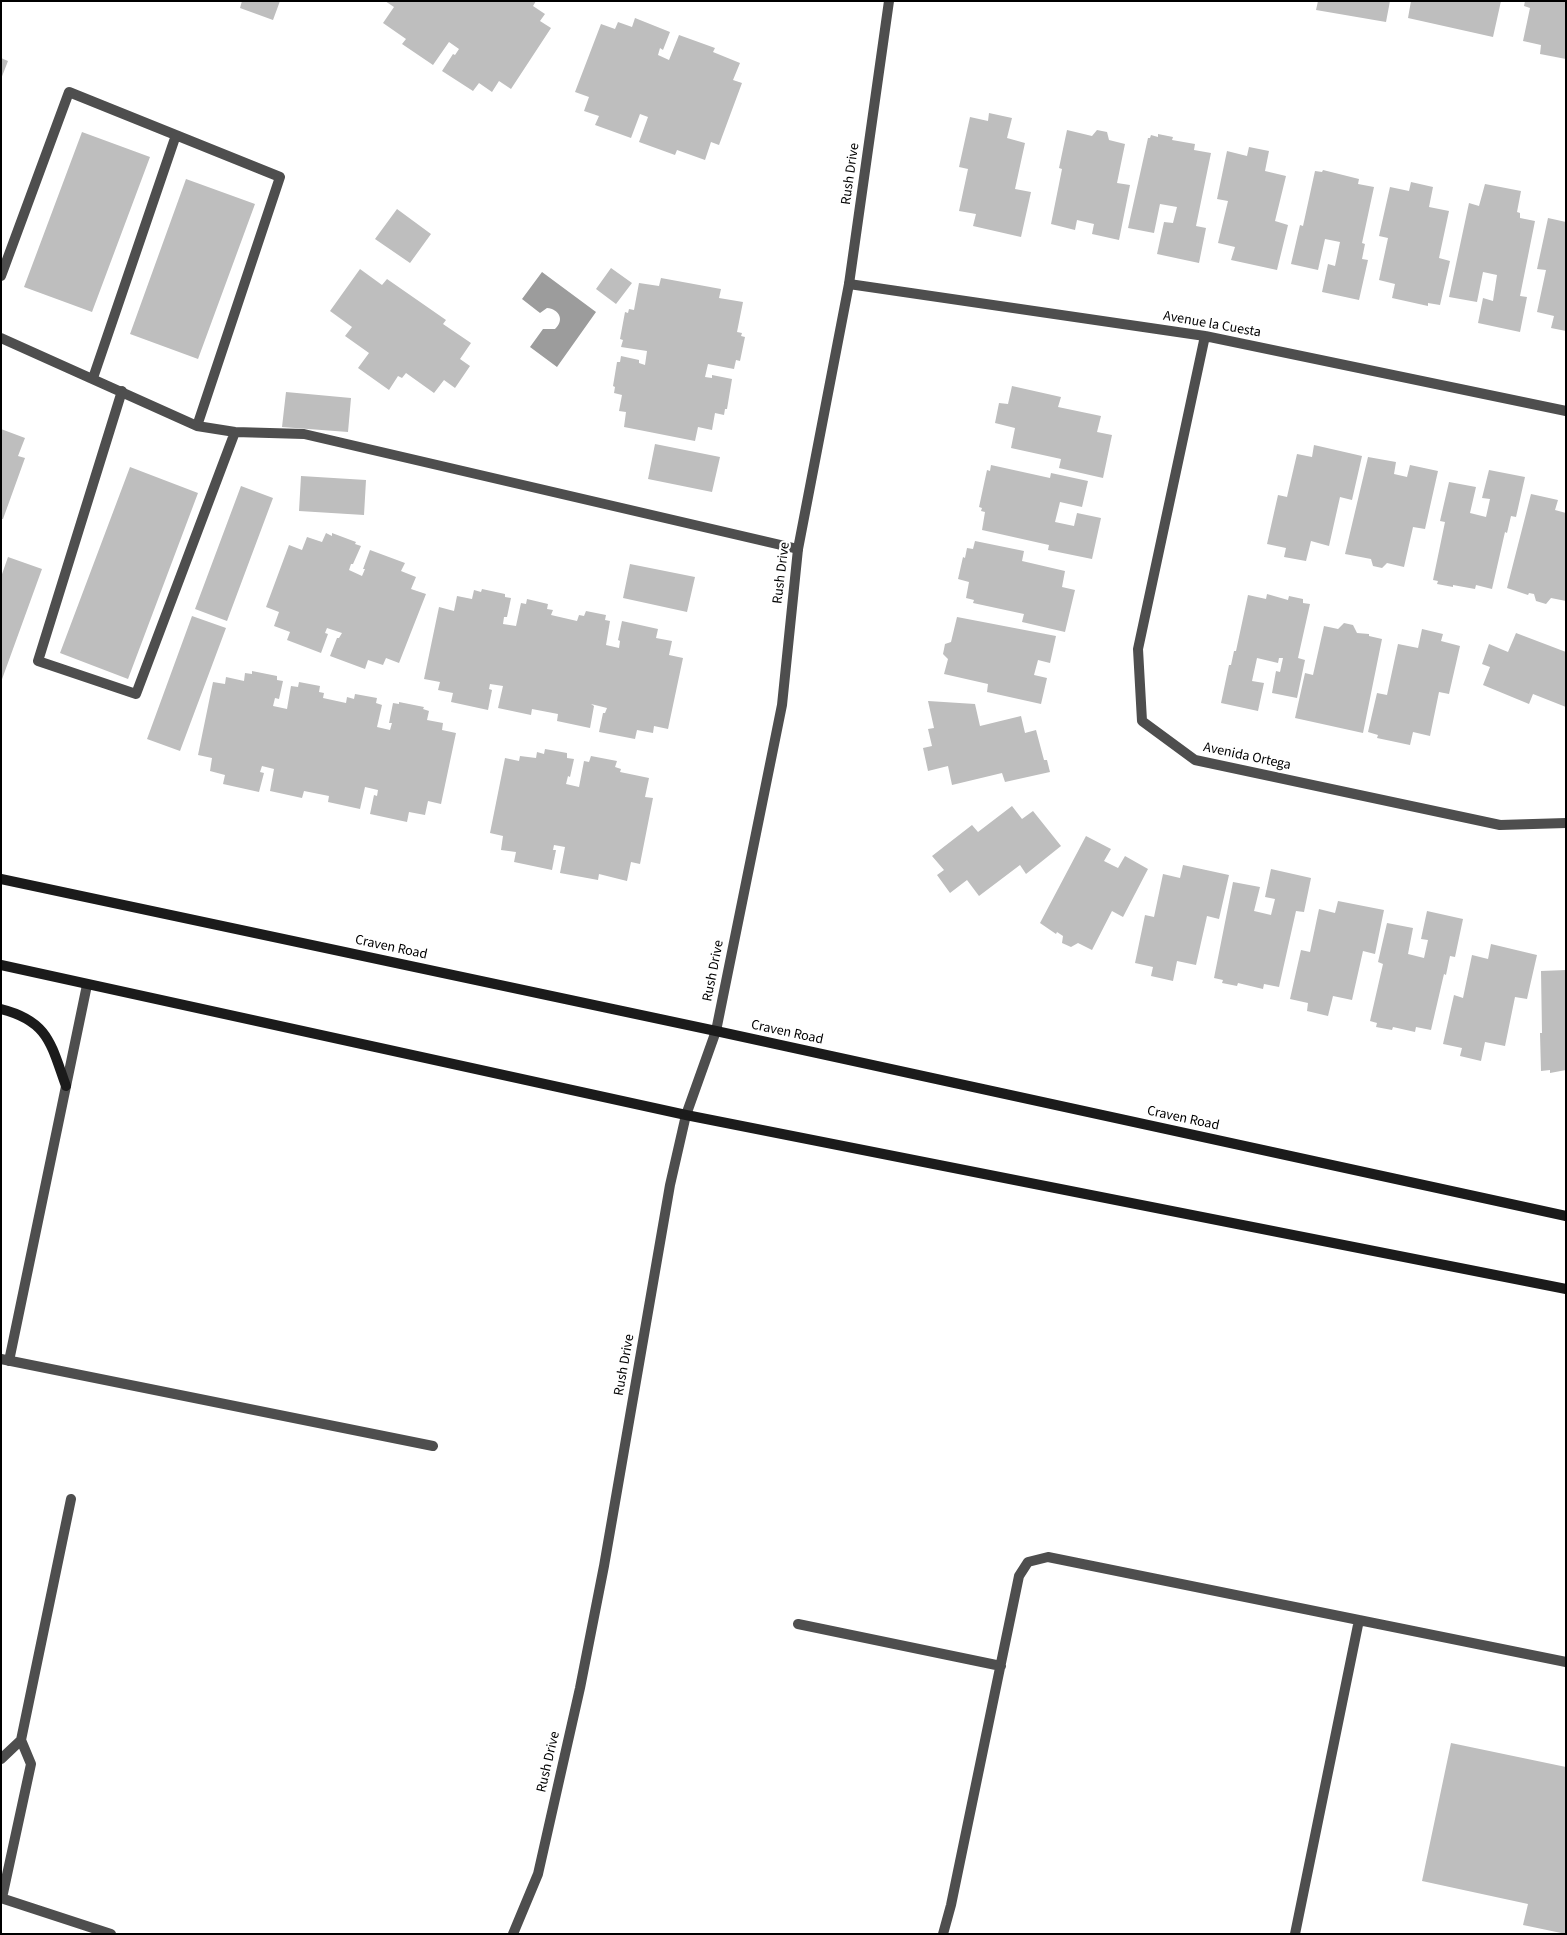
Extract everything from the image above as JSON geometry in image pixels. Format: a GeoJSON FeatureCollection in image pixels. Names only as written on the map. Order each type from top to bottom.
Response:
{"type":"FeatureCollection","features":[{"type":"Feature","properties":{"kind":"main road","name":"Craven Road"},"geometry":{"type":"LineString","coordinates":[[1,879],[716,1031],[1566,1216]]}},
{"type":"Feature","properties":{"kind":"main road"},"geometry":{"type":"LineString","coordinates":[[1,965],[686,1115],[1566,1289]]}},
{"type":"Feature","properties":{"kind":"main road"},"geometry":{"type":"LineString","coordinates":[[1,1008],[39,1025],[48,1038],[66,1086]]}},
{"type":"Feature","properties":{"kind":"street","name":"Rush Drive"},"geometry":{"type":"LineString","coordinates":[[513,1934],[538,1874],[580,1688],[604,1566],[670,1185],[686,1115],[716,1031],[782,705],[798,549],[849,284],[889,1]]}},
{"type":"Feature","properties":{"kind":"street"},"geometry":{"type":"LineString","coordinates":[[1,276],[69,92],[280,177],[197,426]]}},
{"type":"Feature","properties":{"kind":"street"},"geometry":{"type":"LineString","coordinates":[[92,378],[176,135]]}},
{"type":"Feature","properties":{"kind":"street","name":"Avenue la Cuesta"},"geometry":{"type":"LineString","coordinates":[[849,284],[1205,336],[1566,411]]}},
{"type":"Feature","properties":{"kind":"street","name":"Avenida Ortega"},"geometry":{"type":"LineString","coordinates":[[1205,336],[1138,649],[1142,721],[1195,760],[1500,825],[1566,823]]}},
{"type":"Feature","properties":{"kind":"street"},"geometry":{"type":"LineString","coordinates":[[1,338],[197,426],[235,432],[304,434],[798,549]]}},
{"type":"Feature","properties":{"kind":"street"},"geometry":{"type":"LineString","coordinates":[[122,391],[38,661],[136,694],[235,432]]}},
{"type":"Feature","properties":{"kind":"street"},"geometry":{"type":"LineString","coordinates":[[87,985],[5,1360],[433,1446]]}},
{"type":"Feature","properties":{"kind":"street"},"geometry":{"type":"LineString","coordinates":[[71,1499],[21,1740],[31,1764],[2,1898],[111,1934]]}},
{"type":"Feature","properties":{"kind":"street"},"geometry":{"type":"LineString","coordinates":[[943,1934],[951,1906],[1019,1576],[1028,1562],[1048,1557],[1566,1662]]}},
{"type":"Feature","properties":{"kind":"street"},"geometry":{"type":"LineString","coordinates":[[1295,1934],[1359,1620]]}},
{"type":"Feature","properties":{"kind":"street"},"geometry":{"type":"LineString","coordinates":[[798,1624],[1001,1666]]}},
{"type":"Feature","properties":{"kind":"street"},"geometry":{"type":"LineString","coordinates":[[1,1759],[21,1740]]}},
{"type":"Feature","properties":{"kind":"shaded area"},"geometry":{"type":"Polygon","coordinates":[[[542,272],[596,312],[557,367],[530,347],[543,329],[555,329],[558,326],[560,322],[559,316],[555,310],[547,308],[540,313],[522,299],[542,272]]]}},
{"type":"Feature","properties":{"kind":"building"},"geometry":{"type":"Polygon","coordinates":[[[242,1],[280,1],[273,20],[240,8],[242,1]]]}},
{"type":"Feature","properties":{"kind":"building"},"geometry":{"type":"Polygon","coordinates":[[[385,1],[536,1],[533,6],[545,14],[540,21],[551,28],[511,89],[499,81],[492,92],[479,83],[473,91],[442,71],[453,54],[455,55],[459,49],[449,42],[433,65],[402,44],[406,39],[383,23],[394,7],[385,1]]]}},
{"type":"Feature","properties":{"kind":"building"},"geometry":{"type":"Polygon","coordinates":[[[1318,1],[1390,1],[1386,22],[1316,10],[1318,1]]]}},
{"type":"Feature","properties":{"kind":"building"},"geometry":{"type":"Polygon","coordinates":[[[1411,1],[1501,1],[1493,37],[1408,18],[1411,1]]]}},
{"type":"Feature","properties":{"kind":"building"},"geometry":{"type":"Polygon","coordinates":[[[1525,1],[1566,1],[1566,59],[1540,54],[1541,45],[1523,41],[1530,8],[1524,6],[1525,1]]]}},
{"type":"Feature","properties":{"kind":"building"},"geometry":{"type":"Polygon","coordinates":[[[635,18],[670,32],[663,50],[660,48],[658,55],[669,60],[679,35],[715,48],[713,52],[740,63],[733,80],[742,83],[719,145],[711,142],[705,160],[677,150],[675,155],[639,142],[648,117],[640,114],[631,138],[595,125],[599,116],[584,111],[589,97],[575,92],[601,24],[615,29],[618,22],[632,27],[635,18]]]}},
{"type":"Feature","properties":{"kind":"building"},"geometry":{"type":"Polygon","coordinates":[[[1,58],[8,61],[1,79],[1,58]]]}},
{"type":"Feature","properties":{"kind":"building"},"geometry":{"type":"Polygon","coordinates":[[[989,113],[1012,118],[1007,138],[1025,143],[1015,189],[1031,192],[1021,237],[973,226],[976,214],[959,211],[968,169],[959,167],[970,117],[988,121],[989,113]]]}},
{"type":"Feature","properties":{"kind":"building"},"geometry":{"type":"Polygon","coordinates":[[[1067,130],[1092,136],[1097,130],[1107,132],[1109,140],[1125,144],[1117,183],[1130,185],[1119,240],[1092,234],[1094,224],[1077,220],[1075,230],[1051,224],[1062,169],[1059,168],[1067,130]]]}},
{"type":"Feature","properties":{"kind":"building"},"geometry":{"type":"Polygon","coordinates":[[[82,132],[150,157],[92,312],[24,287],[82,132]]]}},
{"type":"Feature","properties":{"kind":"building"},"geometry":{"type":"Polygon","coordinates":[[[1158,134],[1173,137],[1172,140],[1195,144],[1194,150],[1211,153],[1196,226],[1206,228],[1199,263],[1157,254],[1164,222],[1173,223],[1177,207],[1160,204],[1154,233],[1128,228],[1148,138],[1151,135],[1158,137],[1158,134]]]}},
{"type":"Feature","properties":{"kind":"building"},"geometry":{"type":"Polygon","coordinates":[[[1249,147],[1269,151],[1265,171],[1286,176],[1275,221],[1288,225],[1277,270],[1231,260],[1235,247],[1218,243],[1228,201],[1217,199],[1227,151],[1247,156],[1249,147]]]}},
{"type":"Feature","properties":{"kind":"building"},"geometry":{"type":"Polygon","coordinates":[[[1323,170],[1359,179],[1358,184],[1374,187],[1362,243],[1365,244],[1362,259],[1368,260],[1359,300],[1322,292],[1328,264],[1335,266],[1340,242],[1325,239],[1318,270],[1291,264],[1300,225],[1303,226],[1315,171],[1322,172],[1323,170]]]}},
{"type":"Feature","properties":{"kind":"building"},"geometry":{"type":"Polygon","coordinates":[[[186,179],[255,204],[198,359],[130,334],[186,179]]]}},
{"type":"Feature","properties":{"kind":"building"},"geometry":{"type":"Polygon","coordinates":[[[1411,182],[1433,187],[1429,207],[1449,211],[1439,258],[1450,261],[1440,305],[1428,303],[1428,306],[1392,298],[1395,284],[1379,280],[1388,238],[1379,236],[1390,187],[1409,191],[1411,182]]]}},
{"type":"Feature","properties":{"kind":"building"},"geometry":{"type":"Polygon","coordinates":[[[1485,184],[1521,191],[1517,212],[1520,213],[1520,218],[1535,221],[1520,296],[1527,297],[1520,332],[1478,323],[1483,298],[1493,301],[1497,275],[1483,272],[1477,302],[1449,297],[1469,203],[1479,206],[1485,184]]]}},
{"type":"Feature","properties":{"kind":"building"},"geometry":{"type":"Polygon","coordinates":[[[397,209],[431,234],[410,263],[375,239],[397,209]]]}},
{"type":"Feature","properties":{"kind":"building"},"geometry":{"type":"Polygon","coordinates":[[[1548,218],[1566,222],[1566,331],[1551,328],[1554,316],[1537,312],[1546,270],[1537,269],[1548,218]]]}},
{"type":"Feature","properties":{"kind":"building"},"geometry":{"type":"Polygon","coordinates":[[[611,268],[632,283],[616,304],[596,289],[611,268]]]}},
{"type":"Feature","properties":{"kind":"building"},"geometry":{"type":"Polygon","coordinates":[[[360,269],[382,285],[387,279],[446,320],[443,324],[471,343],[460,359],[470,366],[455,388],[444,380],[434,393],[406,373],[402,378],[398,376],[389,390],[358,368],[369,353],[345,336],[352,327],[330,311],[360,269]]]}},
{"type":"Feature","properties":{"kind":"building"},"geometry":{"type":"Polygon","coordinates":[[[661,278],[721,289],[719,298],[743,302],[737,332],[742,333],[741,336],[745,337],[740,361],[736,360],[734,369],[708,364],[705,377],[712,378],[712,375],[732,379],[727,409],[725,409],[724,415],[715,413],[712,430],[698,427],[695,441],[624,427],[626,412],[619,411],[622,395],[614,393],[615,387],[613,386],[617,362],[620,362],[621,356],[639,360],[639,363],[645,365],[647,351],[621,347],[623,340],[620,339],[625,312],[628,313],[629,309],[634,310],[639,283],[659,286],[661,278]]]}},
{"type":"Feature","properties":{"kind":"building"},"geometry":{"type":"Polygon","coordinates":[[[1012,386],[1061,397],[1058,407],[1101,416],[1097,432],[1112,435],[1103,478],[1059,468],[1061,459],[1011,448],[1015,428],[995,423],[999,403],[1008,404],[1012,386]]]}},
{"type":"Feature","properties":{"kind":"building"},"geometry":{"type":"Polygon","coordinates":[[[286,392],[351,398],[348,432],[282,427],[286,392]]]}},
{"type":"Feature","properties":{"kind":"building"},"geometry":{"type":"Polygon","coordinates":[[[1,429],[25,438],[18,456],[25,458],[3,519],[1,519],[1,429]]]}},
{"type":"Feature","properties":{"kind":"building"},"geometry":{"type":"Polygon","coordinates":[[[655,444],[720,457],[712,492],[648,479],[655,444]]]}},
{"type":"Feature","properties":{"kind":"building"},"geometry":{"type":"Polygon","coordinates":[[[1314,445],[1362,456],[1352,500],[1340,497],[1329,546],[1311,541],[1306,561],[1284,557],[1286,548],[1267,544],[1278,495],[1287,497],[1297,454],[1312,457],[1314,445]]]}},
{"type":"Feature","properties":{"kind":"building"},"geometry":{"type":"Polygon","coordinates":[[[1368,457],[1396,462],[1394,474],[1407,477],[1410,465],[1438,471],[1425,529],[1413,527],[1404,567],[1387,563],[1382,568],[1373,566],[1371,559],[1345,554],[1368,457]]]}},
{"type":"Feature","properties":{"kind":"building"},"geometry":{"type":"Polygon","coordinates":[[[991,465],[1050,478],[1051,473],[1088,481],[1082,507],[1060,502],[1055,522],[1074,526],[1077,513],[1101,518],[1092,559],[1048,550],[1049,545],[982,530],[985,512],[981,511],[982,508],[979,507],[987,470],[990,471],[991,465]]]}},
{"type":"Feature","properties":{"kind":"building"},"geometry":{"type":"Polygon","coordinates":[[[130,467],[198,493],[128,679],[60,653],[130,467]]]}},
{"type":"Feature","properties":{"kind":"building"},"geometry":{"type":"Polygon","coordinates":[[[1489,470],[1525,477],[1516,517],[1511,516],[1507,533],[1505,532],[1492,589],[1476,585],[1475,589],[1437,584],[1438,581],[1433,580],[1445,522],[1440,521],[1449,482],[1476,487],[1470,513],[1486,517],[1490,499],[1482,498],[1489,470]]]}},
{"type":"Feature","properties":{"kind":"building"},"geometry":{"type":"Polygon","coordinates":[[[301,476],[366,480],[364,515],[299,511],[301,476]]]}},
{"type":"Feature","properties":{"kind":"building"},"geometry":{"type":"Polygon","coordinates":[[[241,486],[273,498],[227,621],[195,609],[241,486]]]}},
{"type":"Feature","properties":{"kind":"building"},"geometry":{"type":"Polygon","coordinates":[[[1531,494],[1558,500],[1555,510],[1566,513],[1566,601],[1551,598],[1546,604],[1536,601],[1534,594],[1529,593],[1528,595],[1507,588],[1531,494]]]}},
{"type":"Feature","properties":{"kind":"building"},"geometry":{"type":"Polygon","coordinates":[[[326,533],[332,536],[332,533],[356,542],[355,544],[361,546],[349,570],[362,576],[370,550],[405,563],[401,571],[416,577],[411,589],[426,594],[399,663],[386,658],[383,665],[368,660],[365,669],[330,656],[337,638],[342,633],[327,628],[325,633],[328,634],[321,653],[287,640],[290,632],[274,626],[279,612],[266,607],[289,545],[302,550],[307,537],[322,542],[326,533]]]}},
{"type":"Feature","properties":{"kind":"building"},"geometry":{"type":"Polygon","coordinates":[[[975,541],[1024,551],[1022,561],[1065,571],[1062,587],[1075,590],[1065,632],[1022,622],[1024,614],[973,603],[974,600],[966,598],[969,582],[958,579],[967,548],[973,549],[975,541]]]}},
{"type":"Feature","properties":{"kind":"building"},"geometry":{"type":"Polygon","coordinates":[[[8,557],[42,569],[1,682],[1,577],[8,557]]]}},
{"type":"Feature","properties":{"kind":"building"},"geometry":{"type":"Polygon","coordinates":[[[630,564],[695,577],[687,612],[623,598],[630,564]]]}},
{"type":"Feature","properties":{"kind":"building"},"geometry":{"type":"Polygon","coordinates":[[[482,589],[505,594],[505,597],[511,598],[507,617],[504,617],[503,624],[516,626],[521,603],[526,604],[527,599],[548,604],[547,609],[553,610],[551,615],[577,621],[579,615],[584,616],[586,611],[606,615],[605,620],[610,621],[606,645],[619,648],[620,641],[618,640],[622,621],[658,629],[656,638],[672,641],[669,655],[683,658],[668,729],[654,726],[653,733],[637,730],[635,739],[599,732],[603,713],[605,713],[607,708],[591,704],[594,706],[590,728],[557,721],[558,714],[532,709],[531,715],[498,708],[503,686],[490,684],[489,689],[492,690],[488,710],[451,702],[453,693],[438,690],[440,682],[424,679],[439,607],[454,611],[457,596],[472,599],[474,590],[481,592],[482,589]]]}},
{"type":"Feature","properties":{"kind":"building"},"geometry":{"type":"Polygon","coordinates":[[[1267,594],[1288,600],[1289,596],[1303,599],[1303,603],[1310,604],[1298,658],[1305,660],[1297,698],[1272,693],[1276,671],[1280,672],[1283,658],[1279,658],[1278,663],[1257,658],[1252,681],[1264,683],[1258,711],[1221,703],[1229,665],[1231,665],[1234,651],[1236,651],[1248,595],[1266,599],[1267,594]]]}},
{"type":"Feature","properties":{"kind":"building"},"geometry":{"type":"Polygon","coordinates":[[[192,616],[226,628],[180,751],[147,739],[192,616]]]}},
{"type":"Feature","properties":{"kind":"building"},"geometry":{"type":"Polygon","coordinates":[[[957,617],[1056,636],[1050,663],[1038,660],[1034,675],[1047,678],[1041,704],[987,692],[988,684],[944,674],[948,659],[943,654],[945,644],[951,642],[957,617]]]}},
{"type":"Feature","properties":{"kind":"building"},"geometry":{"type":"Polygon","coordinates":[[[1344,623],[1353,625],[1357,633],[1369,634],[1369,636],[1382,639],[1363,733],[1295,718],[1305,673],[1313,675],[1324,626],[1338,629],[1344,623]]]}},
{"type":"Feature","properties":{"kind":"building"},"geometry":{"type":"Polygon","coordinates":[[[1422,629],[1443,634],[1441,641],[1460,646],[1449,694],[1439,692],[1430,736],[1413,732],[1410,745],[1377,738],[1378,735],[1368,732],[1377,693],[1387,695],[1398,644],[1418,648],[1422,629]]]}},
{"type":"Feature","properties":{"kind":"building"},"geometry":{"type":"Polygon","coordinates":[[[1516,633],[1566,652],[1566,707],[1533,694],[1529,704],[1483,685],[1490,667],[1482,664],[1489,644],[1508,652],[1516,633]]]}},
{"type":"Feature","properties":{"kind":"building"},"geometry":{"type":"Polygon","coordinates":[[[252,671],[277,676],[277,680],[283,681],[279,699],[275,698],[273,706],[287,709],[291,686],[298,687],[299,682],[320,686],[319,692],[324,693],[323,698],[346,703],[347,697],[354,699],[355,694],[377,698],[376,703],[382,705],[377,727],[390,730],[392,723],[389,723],[393,703],[399,704],[399,702],[424,707],[423,709],[429,711],[427,720],[443,723],[442,730],[456,733],[441,804],[428,801],[425,815],[409,812],[407,822],[370,814],[374,795],[377,796],[378,790],[365,787],[360,809],[328,802],[329,796],[304,791],[302,798],[270,791],[274,769],[262,766],[260,772],[264,773],[259,792],[223,784],[225,775],[210,771],[212,758],[198,755],[213,682],[225,684],[226,677],[244,681],[245,673],[252,674],[252,671]]]}},
{"type":"Feature","properties":{"kind":"building"},"geometry":{"type":"Polygon","coordinates":[[[928,701],[975,704],[980,726],[1021,716],[1025,733],[1036,730],[1044,760],[1047,760],[1050,772],[1005,782],[1002,773],[952,785],[948,766],[928,771],[923,748],[932,746],[928,729],[934,728],[928,701]]]}},
{"type":"Feature","properties":{"kind":"building"},"geometry":{"type":"Polygon","coordinates":[[[545,749],[567,753],[567,758],[574,759],[570,777],[568,776],[566,784],[579,787],[584,761],[589,762],[591,756],[617,761],[615,767],[621,769],[620,772],[649,778],[645,797],[653,798],[640,864],[631,862],[627,881],[599,874],[598,880],[560,873],[565,847],[554,845],[553,850],[556,850],[552,870],[514,862],[516,852],[501,850],[503,836],[490,833],[505,758],[519,761],[520,756],[536,758],[537,752],[544,754],[545,749]]]}},
{"type":"Feature","properties":{"kind":"building"},"geometry":{"type":"Polygon","coordinates":[[[1012,806],[1022,819],[1033,811],[1061,846],[1026,874],[1020,865],[979,896],[967,880],[950,893],[937,875],[944,870],[932,856],[972,825],[978,832],[1012,806]]]}},
{"type":"Feature","properties":{"kind":"building"},"geometry":{"type":"Polygon","coordinates":[[[1086,836],[1111,849],[1104,861],[1118,868],[1125,856],[1148,869],[1123,917],[1112,911],[1092,950],[1078,943],[1071,947],[1062,943],[1063,936],[1057,932],[1056,934],[1040,923],[1086,836]]]}},
{"type":"Feature","properties":{"kind":"building"},"geometry":{"type":"Polygon","coordinates":[[[1183,865],[1229,875],[1219,919],[1207,916],[1196,965],[1177,961],[1173,981],[1151,976],[1153,967],[1135,963],[1145,915],[1154,917],[1163,874],[1180,878],[1183,865]]]}},
{"type":"Feature","properties":{"kind":"building"},"geometry":{"type":"Polygon","coordinates":[[[1271,869],[1311,878],[1304,912],[1296,911],[1279,987],[1264,984],[1263,989],[1238,983],[1237,986],[1222,983],[1223,980],[1214,978],[1233,882],[1260,887],[1254,911],[1271,915],[1275,899],[1265,897],[1271,869]]]}},
{"type":"Feature","properties":{"kind":"building"},"geometry":{"type":"Polygon","coordinates":[[[1338,901],[1384,910],[1375,954],[1363,951],[1352,1000],[1333,996],[1328,1016],[1307,1011],[1308,1003],[1290,999],[1301,950],[1310,952],[1319,909],[1335,913],[1338,901]]]}},
{"type":"Feature","properties":{"kind":"building"},"geometry":{"type":"Polygon","coordinates":[[[1427,911],[1463,919],[1455,957],[1450,956],[1446,975],[1444,974],[1431,1030],[1416,1027],[1415,1032],[1393,1027],[1392,1030],[1376,1027],[1377,1023],[1370,1021],[1383,964],[1378,962],[1387,923],[1413,928],[1408,954],[1424,958],[1428,940],[1421,939],[1427,911]]]}},
{"type":"Feature","properties":{"kind":"building"},"geometry":{"type":"Polygon","coordinates":[[[1491,944],[1537,955],[1527,999],[1515,997],[1505,1046],[1485,1042],[1481,1061],[1460,1056],[1462,1048],[1443,1044],[1454,995],[1463,998],[1472,955],[1488,959],[1491,944]]]}},
{"type":"Feature","properties":{"kind":"building"},"geometry":{"type":"Polygon","coordinates":[[[1566,970],[1566,1070],[1550,1073],[1550,1070],[1541,1071],[1541,971],[1566,970]]]}},
{"type":"Feature","properties":{"kind":"building"},"geometry":{"type":"Polygon","coordinates":[[[1451,1743],[1566,1767],[1566,1934],[1523,1925],[1528,1904],[1422,1881],[1451,1743]]]}}]}
